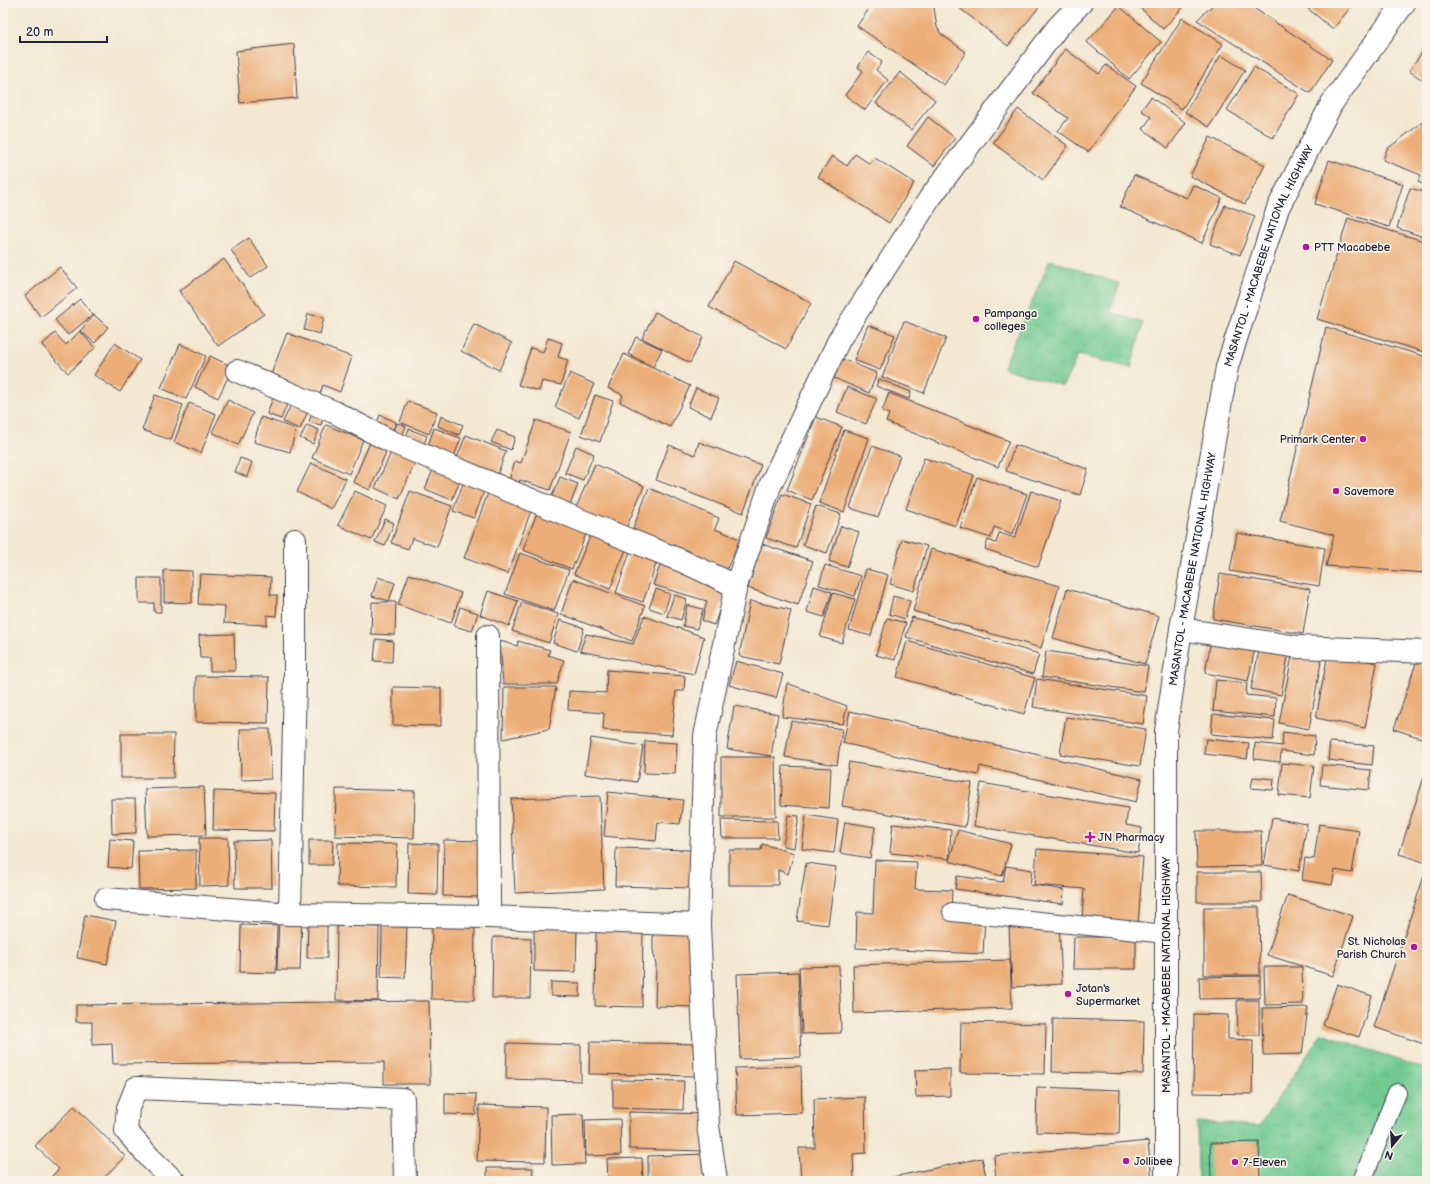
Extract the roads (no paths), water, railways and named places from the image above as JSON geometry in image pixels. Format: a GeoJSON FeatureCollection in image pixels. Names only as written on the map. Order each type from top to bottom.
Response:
{"type":"FeatureCollection","features":[{"type":"Feature","properties":{"kind":"street"},"geometry":{"type":"LineString","coordinates":[[716,1181],[708,1125],[699,925],[705,736],[736,586],[770,486],[839,340],[930,198],[1057,28],[1081,3]]}},
{"type":"Feature","properties":{"kind":"street","name":"MASANTOL - MACABEBE NATIONAL HIGHWAY"},"geometry":{"type":"LineString","coordinates":[[1166,1181],[1166,731],[1181,629],[1226,367],[1278,208],[1332,102],[1404,3]]}},
{"type":"Feature","properties":{"kind":"street"},"geometry":{"type":"LineString","coordinates":[[237,371],[334,412],[392,442],[682,561],[736,586]]}},
{"type":"Feature","properties":{"kind":"street"},"geometry":{"type":"LineString","coordinates":[[290,914],[295,676],[295,540]]}},
{"type":"Feature","properties":{"kind":"street"},"geometry":{"type":"LineString","coordinates":[[1181,629],[1298,647],[1394,652],[1427,652]]}},
{"type":"Feature","properties":{"kind":"street"},"geometry":{"type":"LineString","coordinates":[[488,636],[489,917]]}},
{"type":"Feature","properties":{"kind":"street"},"geometry":{"type":"LineString","coordinates":[[106,899],[290,914],[489,917],[699,925]]}},
{"type":"Feature","properties":{"kind":"street"},"geometry":{"type":"LineString","coordinates":[[174,1181],[126,1131],[128,1108],[136,1088],[403,1100],[405,1181]]}},
{"type":"Feature","properties":{"kind":"lane"},"geometry":{"type":"LineString","coordinates":[[952,912],[1166,934]]}},
{"type":"Feature","properties":{"kind":"lane"},"geometry":{"type":"LineString","coordinates":[[1362,1181],[1397,1093]]}},
{"type":"Feature","properties":{"kind":"place","name":"PTT Macabebe"},"geometry":{"type":"Point","coordinates":[1306,247]}},
{"type":"Feature","properties":{"kind":"place","name":"Pampanga colleges"},"geometry":{"type":"Point","coordinates":[976,319]}},
{"type":"Feature","properties":{"kind":"place","name":"Primark Center"},"geometry":{"type":"Point","coordinates":[1363,439]}},
{"type":"Feature","properties":{"kind":"place","name":"Savemore"},"geometry":{"type":"Point","coordinates":[1336,491]}},
{"type":"Feature","properties":{"kind":"place","name":"JN Pharmacy"},"geometry":{"type":"Point","coordinates":[1090,837]}},
{"type":"Feature","properties":{"kind":"place","name":"St. Nicholas Parish Church"},"geometry":{"type":"Point","coordinates":[1414,947]}},
{"type":"Feature","properties":{"kind":"place","name":"Jotan's Supermarket"},"geometry":{"type":"Point","coordinates":[1068,994]}},
{"type":"Feature","properties":{"kind":"place","name":"Jollibee"},"geometry":{"type":"Point","coordinates":[1126,1161]}},
{"type":"Feature","properties":{"kind":"place","name":"7-Eleven"},"geometry":{"type":"Point","coordinates":[1235,1162]}}]}
